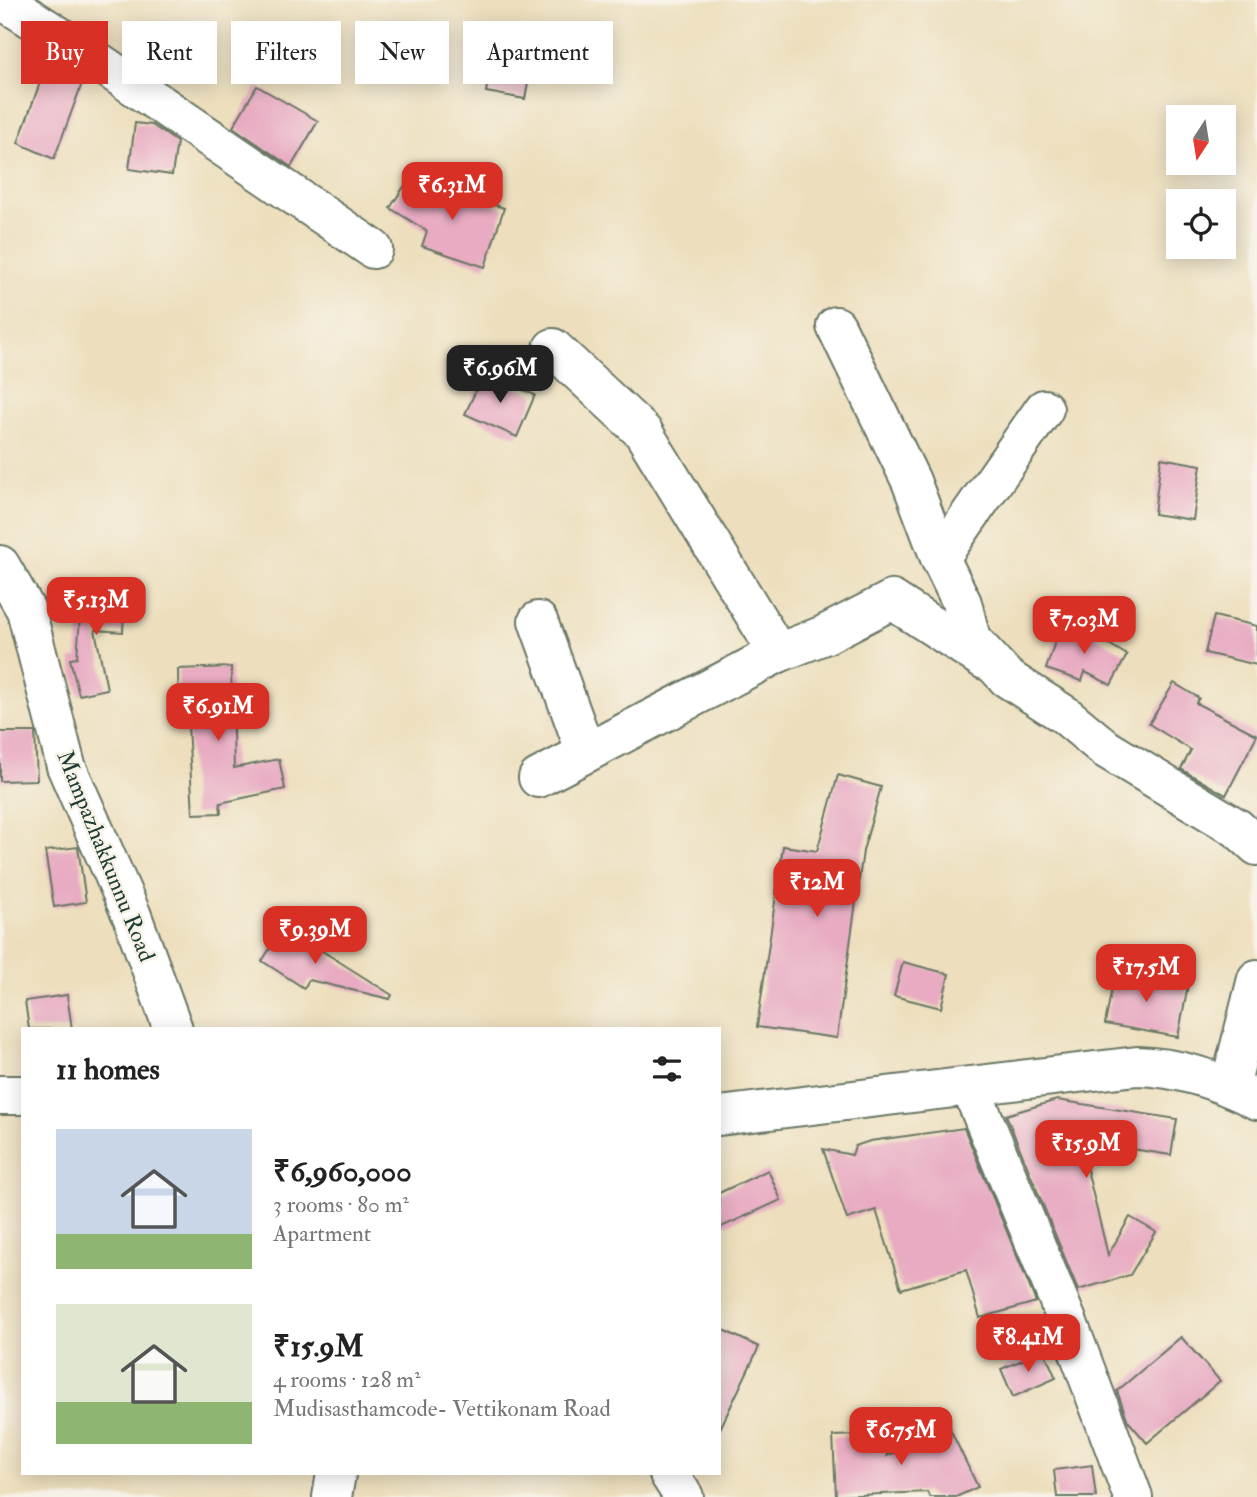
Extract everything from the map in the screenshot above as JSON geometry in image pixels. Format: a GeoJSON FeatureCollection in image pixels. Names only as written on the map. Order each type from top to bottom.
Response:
{"type":"FeatureCollection","features":[{"type":"Feature","properties":{"kind":"street"},"geometry":{"type":"LineString","coordinates":[[2,0],[87,54],[373,249]]}},
{"type":"Feature","properties":{"kind":"street"},"geometry":{"type":"LineString","coordinates":[[836,326],[911,481],[940,558],[962,603],[971,639],[998,668]]}},
{"type":"Feature","properties":{"kind":"street"},"geometry":{"type":"LineString","coordinates":[[553,348],[643,432],[778,653]]}},
{"type":"Feature","properties":{"kind":"street"},"geometry":{"type":"LineString","coordinates":[[940,558],[1044,409]]}},
{"type":"Feature","properties":{"kind":"street","name":"Mampazhakkunnu Road"},"geometry":{"type":"LineString","coordinates":[[0,565],[26,610],[66,766],[132,916],[172,1027]]}},
{"type":"Feature","properties":{"kind":"street"},"geometry":{"type":"LineString","coordinates":[[538,778],[778,653],[824,635],[892,600],[998,668],[1106,749],[1237,828],[1257,846]]}},
{"type":"Feature","properties":{"kind":"street"},"geometry":{"type":"LineString","coordinates":[[538,621],[586,753]]}},
{"type":"Feature","properties":{"kind":"street"},"geometry":{"type":"LineString","coordinates":[[721,1116],[1137,1066],[1162,1067],[1244,1093],[1257,979]]}},
{"type":"Feature","properties":{"kind":"street"},"geometry":{"type":"LineString","coordinates":[[970,1086],[1068,1323],[1133,1497]]}},
{"type":"Feature","properties":{"kind":"street"},"geometry":{"type":"LineString","coordinates":[[0,1095],[21,1095]]}},
{"type":"Feature","properties":{"kind":"street"},"geometry":{"type":"LineString","coordinates":[[332,1497],[336,1475]]}},
{"type":"Feature","properties":{"kind":"street"},"geometry":{"type":"LineString","coordinates":[[670,1475],[684,1497]]}},
{"type":"Feature","properties":{"kind":"building"},"geometry":{"type":"Polygon","coordinates":[[[40,84],[82,84],[54,159],[18,143],[40,84]]]}},
{"type":"Feature","properties":{"kind":"building"},"geometry":{"type":"Polygon","coordinates":[[[487,84],[528,84],[525,99],[486,92],[487,84]]]}},
{"type":"Feature","properties":{"kind":"building"},"geometry":{"type":"Polygon","coordinates":[[[257,86],[318,121],[291,167],[233,127],[257,86]]]}},
{"type":"Feature","properties":{"kind":"building"},"geometry":{"type":"Polygon","coordinates":[[[135,123],[152,125],[177,142],[172,175],[129,169],[135,123]]]}},
{"type":"Feature","properties":{"kind":"building"},"geometry":{"type":"Polygon","coordinates":[[[407,182],[438,201],[442,187],[504,208],[485,267],[422,246],[427,231],[390,208],[407,182]]]}},
{"type":"Feature","properties":{"kind":"building"},"geometry":{"type":"Polygon","coordinates":[[[484,373],[535,395],[517,437],[465,414],[484,373]]]}},
{"type":"Feature","properties":{"kind":"building"},"geometry":{"type":"Polygon","coordinates":[[[1161,458],[1201,465],[1193,520],[1154,514],[1161,458]]]}},
{"type":"Feature","properties":{"kind":"building"},"geometry":{"type":"Polygon","coordinates":[[[82,590],[125,593],[123,632],[95,630],[107,689],[79,695],[70,659],[77,658],[82,590]]]}},
{"type":"Feature","properties":{"kind":"building"},"geometry":{"type":"Polygon","coordinates":[[[1214,616],[1257,626],[1257,665],[1205,653],[1214,616]]]}},
{"type":"Feature","properties":{"kind":"building"},"geometry":{"type":"Polygon","coordinates":[[[1061,624],[1094,635],[1127,655],[1111,685],[1085,672],[1082,681],[1046,669],[1061,624]]]}},
{"type":"Feature","properties":{"kind":"building"},"geometry":{"type":"Polygon","coordinates":[[[231,667],[234,768],[279,759],[285,789],[220,803],[221,813],[193,814],[188,725],[179,725],[178,669],[231,667]]]}},
{"type":"Feature","properties":{"kind":"building"},"geometry":{"type":"Polygon","coordinates":[[[1174,683],[1199,698],[1196,703],[1257,735],[1226,795],[1181,769],[1191,750],[1149,724],[1174,683]]]}},
{"type":"Feature","properties":{"kind":"building"},"geometry":{"type":"Polygon","coordinates":[[[0,732],[35,732],[37,780],[0,781],[0,732]]]}},
{"type":"Feature","properties":{"kind":"building"},"geometry":{"type":"Polygon","coordinates":[[[838,775],[881,787],[863,851],[837,1038],[757,1027],[783,846],[817,851],[838,775]]]}},
{"type":"Feature","properties":{"kind":"building"},"geometry":{"type":"Polygon","coordinates":[[[78,847],[86,902],[54,907],[45,851],[78,847]]]}},
{"type":"Feature","properties":{"kind":"building"},"geometry":{"type":"Polygon","coordinates":[[[284,927],[392,995],[390,999],[309,980],[304,988],[262,961],[284,927]]]}},
{"type":"Feature","properties":{"kind":"building"},"geometry":{"type":"Polygon","coordinates":[[[903,962],[949,974],[941,1008],[894,996],[903,962]]]}},
{"type":"Feature","properties":{"kind":"building"},"geometry":{"type":"Polygon","coordinates":[[[1115,972],[1188,985],[1178,1037],[1105,1024],[1115,972]]]}},
{"type":"Feature","properties":{"kind":"building"},"geometry":{"type":"Polygon","coordinates":[[[67,995],[72,1027],[29,1027],[25,1001],[67,995]]]}},
{"type":"Feature","properties":{"kind":"building"},"geometry":{"type":"Polygon","coordinates":[[[1057,1100],[1177,1119],[1171,1155],[1080,1141],[1108,1255],[1130,1217],[1156,1232],[1130,1275],[1078,1290],[1006,1115],[1057,1100]]]}},
{"type":"Feature","properties":{"kind":"building"},"geometry":{"type":"Polygon","coordinates":[[[964,1128],[1036,1302],[980,1318],[966,1270],[901,1289],[876,1210],[847,1219],[823,1149],[852,1155],[855,1146],[870,1141],[964,1128]]]}},
{"type":"Feature","properties":{"kind":"building"},"geometry":{"type":"Polygon","coordinates":[[[768,1170],[781,1200],[721,1227],[721,1192],[768,1170]]]}},
{"type":"Feature","properties":{"kind":"building"},"geometry":{"type":"Polygon","coordinates":[[[721,1329],[759,1347],[721,1427],[721,1329]]]}},
{"type":"Feature","properties":{"kind":"building"},"geometry":{"type":"Polygon","coordinates":[[[1181,1337],[1220,1381],[1147,1443],[1128,1421],[1117,1391],[1181,1337]]]}},
{"type":"Feature","properties":{"kind":"building"},"geometry":{"type":"Polygon","coordinates":[[[1044,1351],[1056,1378],[1013,1397],[1001,1369],[1044,1351]]]}},
{"type":"Feature","properties":{"kind":"building"},"geometry":{"type":"Polygon","coordinates":[[[949,1427],[978,1487],[956,1497],[930,1497],[927,1492],[836,1496],[833,1436],[886,1434],[887,1456],[949,1427]]]}},
{"type":"Feature","properties":{"kind":"building"},"geometry":{"type":"Polygon","coordinates":[[[1092,1465],[1096,1497],[1057,1497],[1054,1470],[1092,1465]]]}}]}
